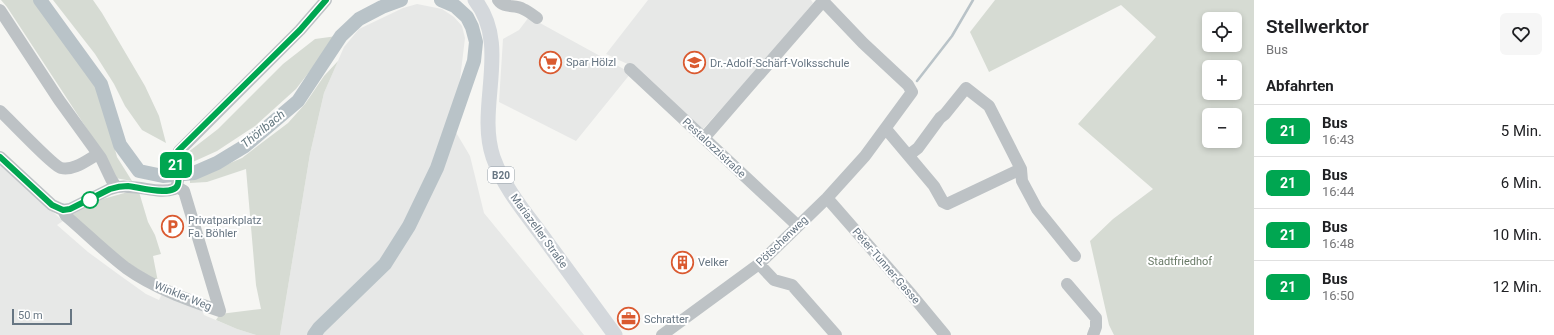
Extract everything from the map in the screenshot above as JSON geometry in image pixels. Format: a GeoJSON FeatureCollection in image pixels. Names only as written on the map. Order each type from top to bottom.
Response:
{"type":"FeatureCollection","features":[{"type":"Feature","properties":{"kind":"main road","name":"Mariazeller Straße"},"geometry":{"type":"LineString","coordinates":[[476,1],[490,30],[492,61],[488,119],[489,134],[493,156],[502,178],[522,209],[615,335]]}},
{"type":"Feature","properties":{"kind":"street"},"geometry":{"type":"LineString","coordinates":[[0,157],[52,205],[63,210],[70,209],[116,187],[128,186],[162,191],[171,190],[178,184],[175,162],[178,151],[300,30],[326,0]]}},
{"type":"Feature","properties":{"kind":"street"},"geometry":{"type":"LineString","coordinates":[[498,0],[500,3],[510,7],[525,4],[537,18]]}},
{"type":"Feature","properties":{"kind":"street"},"geometry":{"type":"LineString","coordinates":[[704,138],[823,0]]}},
{"type":"Feature","properties":{"kind":"street","name":"Pötschenweg"},"geometry":{"type":"LineString","coordinates":[[662,335],[759,264],[827,198],[865,156],[912,92],[908,85],[863,43],[823,0]]}},
{"type":"Feature","properties":{"kind":"street"},"geometry":{"type":"LineString","coordinates":[[0,10],[59,100],[98,154],[116,187]]}},
{"type":"Feature","properties":{"kind":"street","name":"Pestalozzistraße"},"geometry":{"type":"LineString","coordinates":[[630,69],[798,226]]}},
{"type":"Feature","properties":{"kind":"street"},"geometry":{"type":"LineString","coordinates":[[909,156],[918,148],[940,118],[966,88],[989,106],[1021,169],[1022,181],[1037,209],[1075,256]]}},
{"type":"Feature","properties":{"kind":"street"},"geometry":{"type":"LineString","coordinates":[[0,111],[60,168],[72,168],[98,154]]}},
{"type":"Feature","properties":{"kind":"street"},"geometry":{"type":"LineString","coordinates":[[886,129],[934,186],[943,202],[947,204],[1021,169]]}},
{"type":"Feature","properties":{"kind":"street","name":"Winkler Weg"},"geometry":{"type":"LineString","coordinates":[[63,210],[66,216],[126,268],[146,281],[220,311],[184,191],[178,184]]}},
{"type":"Feature","properties":{"kind":"street","name":"Peter-Tunner-Gasse"},"geometry":{"type":"LineString","coordinates":[[827,198],[911,294],[944,335]]}},
{"type":"Feature","properties":{"kind":"street"},"geometry":{"type":"LineString","coordinates":[[759,264],[774,280],[792,285],[836,335]]}},
{"type":"Feature","properties":{"kind":"street"},"geometry":{"type":"LineString","coordinates":[[1067,284],[1096,318],[1096,327],[1093,335]]}},
{"type":"Feature","properties":{"kind":"shaded area","name":"Dr.-Adolf-Schärf-Volksschule"},"geometry":{"type":"Polygon","coordinates":[[[648,0],[811,0],[813,3],[775,49],[703,129],[636,68],[606,54],[648,0]]]}},
{"type":"Feature","properties":{"kind":"shaded area"},"geometry":{"type":"Polygon","coordinates":[[[417,4],[442,9],[454,17],[462,26],[465,38],[454,129],[470,156],[484,213],[584,335],[280,335],[310,154],[324,93],[344,47],[359,29],[403,8],[417,4]]]}},
{"type":"Feature","properties":{"kind":"shaded area"},"geometry":{"type":"Polygon","coordinates":[[[529,17],[631,73],[576,141],[499,102],[503,39],[519,30],[529,17]]]}},
{"type":"Feature","properties":{"kind":"shaded area"},"geometry":{"type":"Polygon","coordinates":[[[0,165],[63,221],[57,225],[88,252],[146,294],[159,300],[163,292],[201,308],[204,315],[237,329],[256,335],[0,335],[0,165]]]}},
{"type":"Feature","properties":{"kind":"green space"},"geometry":{"type":"Polygon","coordinates":[[[1,0],[36,0],[92,79],[109,118],[117,157],[132,181],[115,178],[106,158],[1,0]]]}},
{"type":"Feature","properties":{"kind":"green space"},"geometry":{"type":"Polygon","coordinates":[[[53,0],[93,0],[145,86],[159,116],[166,143],[142,130],[125,106],[114,84],[95,54],[53,0]]]}},
{"type":"Feature","properties":{"kind":"green space","name":"Stadtfriedhof"},"geometry":{"type":"Polygon","coordinates":[[[995,0],[1254,0],[1254,335],[1114,335],[1109,325],[1090,241],[1113,219],[1153,189],[1078,124],[1156,37],[1121,5],[989,72],[970,32],[995,0]]]}},
{"type":"Feature","properties":{"kind":"green space"},"geometry":{"type":"Polygon","coordinates":[[[337,36],[296,89],[255,126],[217,151],[184,166],[183,156],[218,129],[283,64],[315,39],[337,36]]]}},
{"type":"Feature","properties":{"kind":"green space"},"geometry":{"type":"Polygon","coordinates":[[[338,61],[324,93],[310,154],[280,335],[256,335],[237,329],[216,320],[220,314],[261,309],[256,285],[246,169],[207,182],[190,183],[190,180],[242,158],[288,123],[305,104],[324,76],[338,61]]]}},
{"type":"Feature","properties":{"kind":"green space"},"geometry":{"type":"Polygon","coordinates":[[[128,192],[139,192],[148,222],[155,235],[161,254],[153,256],[158,282],[113,253],[71,215],[103,199],[128,192]]]}},
{"type":"Feature","properties":{"kind":"waterway","name":"Thörlbach"},"geometry":{"type":"LineString","coordinates":[[40,0],[101,84],[120,145],[139,171],[163,176],[194,173],[217,163],[245,146],[298,101],[341,36],[359,19],[382,7],[401,0]]}},
{"type":"Feature","properties":{"kind":"waterway","name":"Thörlbach"},"geometry":{"type":"LineString","coordinates":[[314,335],[319,328],[385,264],[409,226],[437,168],[474,61],[476,42],[472,27],[467,17],[455,6],[441,0]]}},
{"type":"Feature","properties":{"kind":"waterway"},"geometry":{"type":"LineString","coordinates":[[917,81],[952,36],[973,0]]}},
{"type":"Feature","properties":{"kind":"bus line","name":"21"},"geometry":{"type":"LineString","coordinates":[[0,157],[52,205],[66,211],[116,187],[128,186],[162,191],[174,189],[177,187],[178,182],[175,162],[178,151],[300,30],[320,9],[326,0]]}},
{"type":"Feature","properties":{"kind":"place","name":"Spar Hölzl"},"geometry":{"type":"Point","coordinates":[550,62]}},
{"type":"Feature","properties":{"kind":"place","name":"Dr.-Adolf-Schärf-Volksschule"},"geometry":{"type":"Point","coordinates":[694,63]}},
{"type":"Feature","properties":{"kind":"place","name":"Privatparkplatz Fa. Böhler"},"geometry":{"type":"Point","coordinates":[173,226]}},
{"type":"Feature","properties":{"kind":"place","name":"Velker"},"geometry":{"type":"Point","coordinates":[683,262]}},
{"type":"Feature","properties":{"kind":"place","name":"Schratter"},"geometry":{"type":"Point","coordinates":[629,319]}}]}
